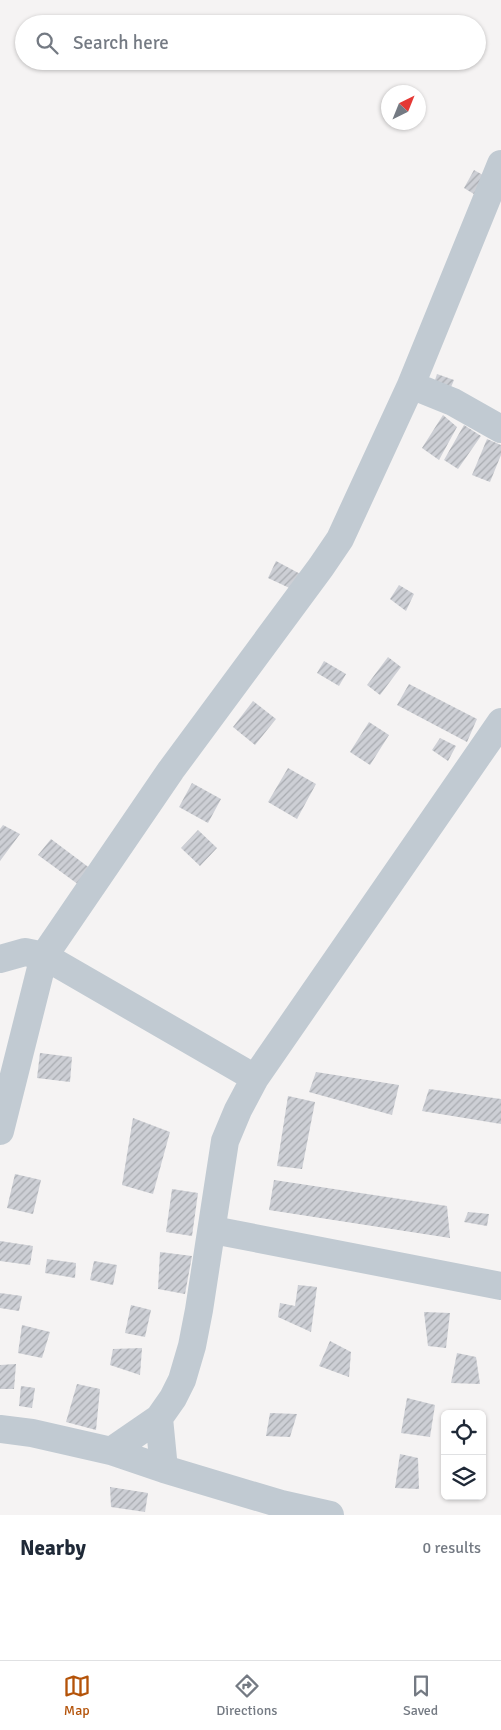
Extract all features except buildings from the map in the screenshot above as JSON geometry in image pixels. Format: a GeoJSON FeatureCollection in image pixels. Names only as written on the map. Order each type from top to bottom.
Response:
{"type":"FeatureCollection","features":[{"type":"Feature","properties":{"kind":"street"},"geometry":{"type":"LineString","coordinates":[[0,1131],[44,956],[171,770],[340,539],[411,385],[501,164]]}},
{"type":"Feature","properties":{"kind":"street"},"geometry":{"type":"LineString","coordinates":[[411,385],[453,402],[501,429]]}},
{"type":"Feature","properties":{"kind":"street"},"geometry":{"type":"LineString","coordinates":[[111,1452],[159,1418],[173,1398],[182,1380],[190,1355],[199,1310],[226,1141],[238,1110],[255,1078],[491,755],[501,722]]}},
{"type":"Feature","properties":{"kind":"street"},"geometry":{"type":"LineString","coordinates":[[0,959],[25,952],[44,956],[255,1078]]}},
{"type":"Feature","properties":{"kind":"street"},"geometry":{"type":"LineString","coordinates":[[213,1230],[501,1286]]}},
{"type":"Feature","properties":{"kind":"street"},"geometry":{"type":"LineString","coordinates":[[159,1418],[164,1470]]}},
{"type":"Feature","properties":{"kind":"street"},"geometry":{"type":"LineString","coordinates":[[0,1429],[32,1433],[111,1452],[164,1470],[282,1504],[330,1515]]}}]}
